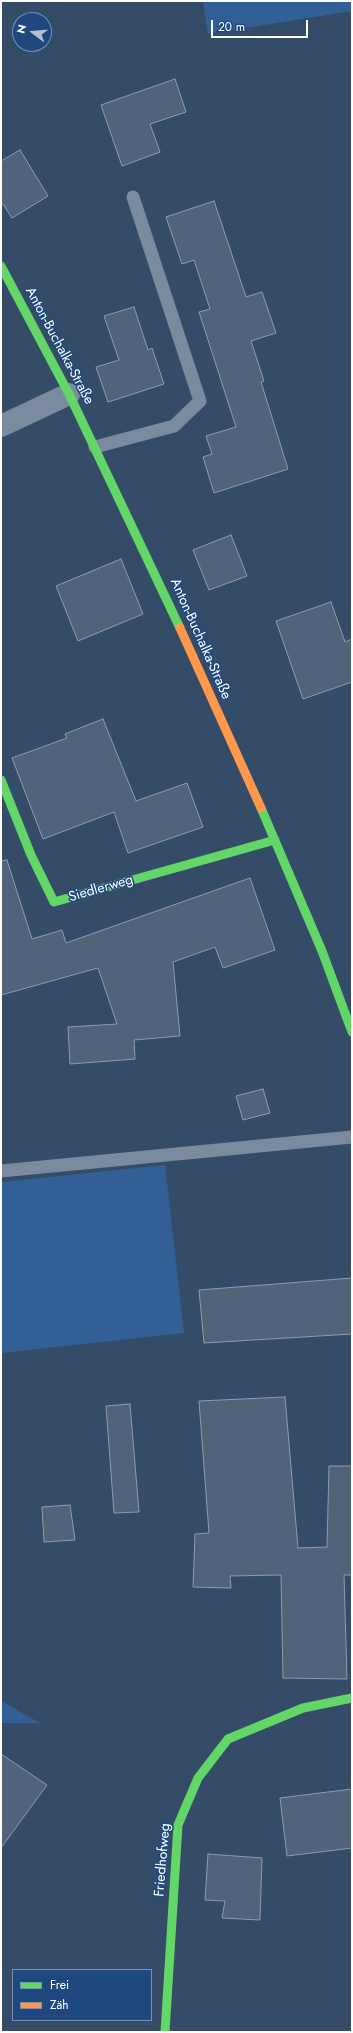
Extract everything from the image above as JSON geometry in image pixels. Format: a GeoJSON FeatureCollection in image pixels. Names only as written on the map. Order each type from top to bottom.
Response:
{"type":"FeatureCollection","features":[{"type":"Feature","properties":{"kind":"street","name":"Anton-Buchalka-Straße"},"geometry":{"type":"LineString","coordinates":[[1,266],[69,394],[162,586],[275,840],[322,951],[352,1032]]}},
{"type":"Feature","properties":{"kind":"street"},"geometry":{"type":"LineString","coordinates":[[1,426],[69,394]]}},
{"type":"Feature","properties":{"kind":"street","name":"Siedlerweg"},"geometry":{"type":"LineString","coordinates":[[1,780],[31,855],[54,902],[275,840]]}},
{"type":"Feature","properties":{"kind":"street","name":"Friedhofweg"},"geometry":{"type":"LineString","coordinates":[[165,2032],[178,1825],[198,1778],[228,1739],[303,1708],[352,1698]]}},
{"type":"Feature","properties":{"kind":"lane"},"geometry":{"type":"LineString","coordinates":[[95,447],[174,426],[200,401],[133,197]]}},
{"type":"Feature","properties":{"kind":"lane"},"geometry":{"type":"LineString","coordinates":[[1,1171],[352,1136]]}},
{"type":"Feature","properties":{"kind":"shaded area"},"geometry":{"type":"Polygon","coordinates":[[[203,1],[352,1],[352,11],[208,34],[203,1]]]}},
{"type":"Feature","properties":{"kind":"shaded area"},"geometry":{"type":"Polygon","coordinates":[[[165,1165],[184,1333],[1,1353],[1,1182],[165,1165]]]}},
{"type":"Feature","properties":{"kind":"shaded area"},"geometry":{"type":"Polygon","coordinates":[[[1,1701],[40,1723],[1,1723],[1,1701]]]}},
{"type":"Feature","properties":{"kind":"building"},"geometry":{"type":"Polygon","coordinates":[[[175,79],[186,112],[150,124],[160,152],[122,166],[101,105],[175,79]]]}},
{"type":"Feature","properties":{"kind":"building"},"geometry":{"type":"Polygon","coordinates":[[[20,150],[48,196],[12,218],[1,201],[1,161],[20,150]]]}},
{"type":"Feature","properties":{"kind":"building"},"geometry":{"type":"Polygon","coordinates":[[[214,201],[246,297],[262,292],[276,333],[251,341],[264,381],[261,382],[288,469],[214,493],[203,457],[212,454],[206,436],[236,427],[199,312],[210,309],[194,260],[182,264],[166,217],[214,201]]]}},
{"type":"Feature","properties":{"kind":"building"},"geometry":{"type":"Polygon","coordinates":[[[134,307],[148,350],[152,348],[164,384],[108,402],[96,367],[119,360],[104,316],[134,307]]]}},
{"type":"Feature","properties":{"kind":"building"},"geometry":{"type":"Polygon","coordinates":[[[231,535],[247,576],[209,590],[193,550],[231,535]]]}},
{"type":"Feature","properties":{"kind":"building"},"geometry":{"type":"Polygon","coordinates":[[[121,559],[143,614],[78,641],[56,586],[121,559]]]}},
{"type":"Feature","properties":{"kind":"building"},"geometry":{"type":"Polygon","coordinates":[[[331,602],[345,642],[352,639],[352,682],[303,699],[276,621],[331,602]]]}},
{"type":"Feature","properties":{"kind":"building"},"geometry":{"type":"Polygon","coordinates":[[[103,719],[136,801],[187,783],[203,827],[128,853],[114,812],[43,839],[12,758],[67,738],[65,734],[103,719]]]}},
{"type":"Feature","properties":{"kind":"building"},"geometry":{"type":"Polygon","coordinates":[[[7,860],[32,939],[62,930],[66,943],[250,878],[275,950],[223,968],[215,947],[173,962],[180,1036],[134,1040],[135,1059],[70,1064],[68,1027],[117,1024],[98,968],[1,995],[1,861],[7,860]]]}},
{"type":"Feature","properties":{"kind":"building"},"geometry":{"type":"Polygon","coordinates":[[[263,1089],[270,1113],[243,1120],[236,1096],[263,1089]]]}},
{"type":"Feature","properties":{"kind":"building"},"geometry":{"type":"Polygon","coordinates":[[[352,1278],[352,1334],[204,1343],[199,1290],[352,1278]]]}},
{"type":"Feature","properties":{"kind":"building"},"geometry":{"type":"Polygon","coordinates":[[[285,1397],[298,1548],[327,1547],[329,1466],[352,1466],[352,1575],[344,1575],[347,1679],[283,1678],[281,1575],[230,1576],[231,1588],[193,1587],[195,1534],[209,1533],[199,1401],[285,1397]]]}},
{"type":"Feature","properties":{"kind":"building"},"geometry":{"type":"Polygon","coordinates":[[[130,1404],[139,1512],[114,1513],[106,1406],[130,1404]]]}},
{"type":"Feature","properties":{"kind":"building"},"geometry":{"type":"Polygon","coordinates":[[[70,1505],[75,1540],[44,1542],[42,1507],[70,1505]]]}},
{"type":"Feature","properties":{"kind":"building"},"geometry":{"type":"Polygon","coordinates":[[[1,1754],[47,1785],[1,1848],[1,1754]]]}},
{"type":"Feature","properties":{"kind":"building"},"geometry":{"type":"Polygon","coordinates":[[[352,1789],[352,1848],[287,1856],[280,1798],[352,1789]]]}},
{"type":"Feature","properties":{"kind":"building"},"geometry":{"type":"Polygon","coordinates":[[[208,1854],[262,1858],[260,1920],[222,1918],[225,1901],[205,1900],[208,1854]]]}},
{"type":"Feature","properties":{"kind":"traffic: fast"},"geometry":{"type":"LineString","coordinates":[[1,266],[69,394],[180,628]]}},
{"type":"Feature","properties":{"kind":"traffic: fast"},"geometry":{"type":"LineString","coordinates":[[1,780],[31,855],[54,902],[275,840]]}},
{"type":"Feature","properties":{"kind":"traffic: fast"},"geometry":{"type":"LineString","coordinates":[[261,808],[322,951],[352,1032]]}},
{"type":"Feature","properties":{"kind":"traffic: fast"},"geometry":{"type":"LineString","coordinates":[[165,2032],[178,1825],[198,1778],[228,1739],[303,1708],[352,1698]]}},
{"type":"Feature","properties":{"kind":"traffic: slow"},"geometry":{"type":"LineString","coordinates":[[180,628],[261,808]]}}]}
